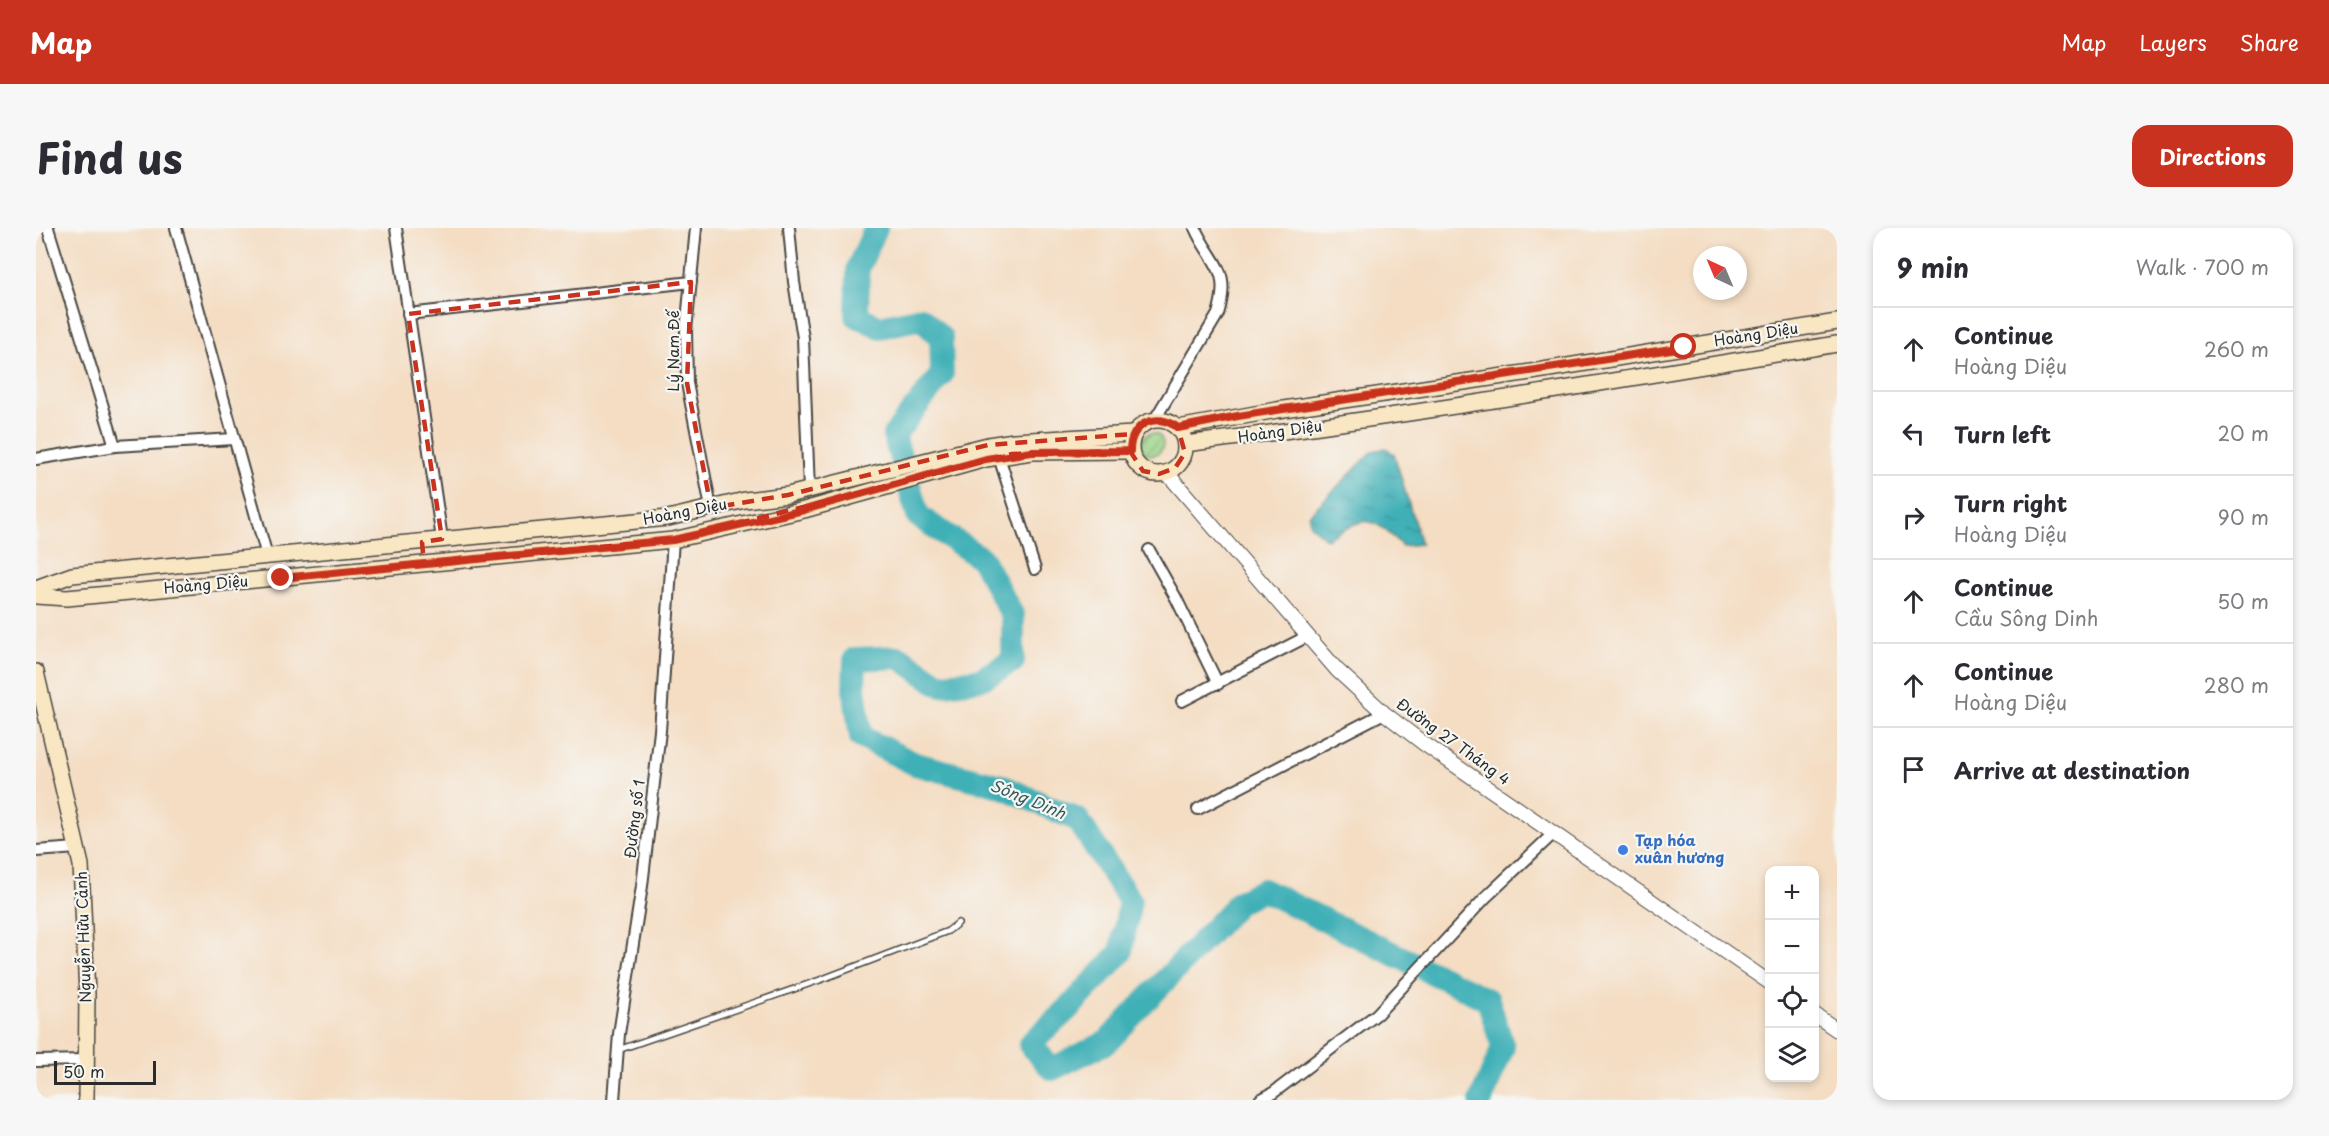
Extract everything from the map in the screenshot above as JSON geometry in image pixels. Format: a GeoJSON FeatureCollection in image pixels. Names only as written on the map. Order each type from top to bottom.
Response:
{"type":"FeatureCollection","features":[{"type":"Feature","properties":{"kind":"main road","name":"Hoàng Diệu"},"geometry":{"type":"LineString","coordinates":[[1178,428],[1266,412],[1837,322]]}},
{"type":"Feature","properties":{"kind":"main road","name":"Hoàng Diệu"},"geometry":{"type":"LineString","coordinates":[[1185,444],[1285,432],[1837,344]]}},
{"type":"Feature","properties":{"kind":"main road"},"geometry":{"type":"LineString","coordinates":[[1155,419],[1172,423],[1178,428],[1185,444],[1185,453],[1181,462],[1167,473],[1143,471],[1133,459],[1130,451],[1133,434],[1139,427],[1155,419]]}},
{"type":"Feature","properties":{"kind":"main road"},"geometry":{"type":"LineString","coordinates":[[941,463],[1014,441],[1133,434]]}},
{"type":"Feature","properties":{"kind":"main road"},"geometry":{"type":"LineString","coordinates":[[941,463],[1032,452],[1130,451]]}},
{"type":"Feature","properties":{"kind":"main road","name":"Hoàng Diệu"},"geometry":{"type":"LineString","coordinates":[[36,588],[72,575],[668,518],[941,463]]}},
{"type":"Feature","properties":{"kind":"main road","name":"Hoàng Diệu"},"geometry":{"type":"LineString","coordinates":[[36,596],[67,598],[673,540],[837,501],[941,463]]}},
{"type":"Feature","properties":{"kind":"main road"},"geometry":{"type":"LineString","coordinates":[[422,542],[424,564]]}},
{"type":"Feature","properties":{"kind":"main road","name":"Nguyễn Hữu Cảnh"},"geometry":{"type":"LineString","coordinates":[[36,672],[81,865],[87,994],[87,1100]]}},
{"type":"Feature","properties":{"kind":"street"},"geometry":{"type":"LineString","coordinates":[[48,228],[116,446]]}},
{"type":"Feature","properties":{"kind":"street"},"geometry":{"type":"LineString","coordinates":[[176,228],[267,556]]}},
{"type":"Feature","properties":{"kind":"street"},"geometry":{"type":"LineString","coordinates":[[396,228],[442,539]]}},
{"type":"Feature","properties":{"kind":"street","name":"Lý Nam Đế"},"geometry":{"type":"LineString","coordinates":[[696,228],[686,331],[687,383],[711,508]]}},
{"type":"Feature","properties":{"kind":"street"},"geometry":{"type":"LineString","coordinates":[[789,228],[794,282],[803,338],[809,490]]}},
{"type":"Feature","properties":{"kind":"street"},"geometry":{"type":"LineString","coordinates":[[1155,419],[1218,314],[1222,298],[1224,287],[1222,276],[1195,228]]}},
{"type":"Feature","properties":{"kind":"street"},"geometry":{"type":"LineString","coordinates":[[408,314],[691,282]]}},
{"type":"Feature","properties":{"kind":"street"},"geometry":{"type":"LineString","coordinates":[[36,459],[116,446],[234,439]]}},
{"type":"Feature","properties":{"kind":"street"},"geometry":{"type":"LineString","coordinates":[[999,457],[1035,569]]}},
{"type":"Feature","properties":{"kind":"street","name":"Đường 27 Tháng 4"},"geometry":{"type":"LineString","coordinates":[[1167,473],[1343,676],[1384,713],[1423,743],[1765,980]]}},
{"type":"Feature","properties":{"kind":"street","name":"Đường số 1"},"geometry":{"type":"LineString","coordinates":[[614,1100],[618,1050],[642,886],[660,731],[673,540]]}},
{"type":"Feature","properties":{"kind":"street"},"geometry":{"type":"LineString","coordinates":[[1149,550],[1176,598],[1218,684]]}},
{"type":"Feature","properties":{"kind":"street"},"geometry":{"type":"LineString","coordinates":[[1182,701],[1308,636]]}},
{"type":"Feature","properties":{"kind":"street"},"geometry":{"type":"LineString","coordinates":[[1198,808],[1384,713]]}},
{"type":"Feature","properties":{"kind":"street"},"geometry":{"type":"LineString","coordinates":[[1260,1100],[1273,1093],[1377,1014],[1485,898],[1554,833]]}},
{"type":"Feature","properties":{"kind":"street"},"geometry":{"type":"LineString","coordinates":[[36,851],[77,848]]}},
{"type":"Feature","properties":{"kind":"street"},"geometry":{"type":"LineString","coordinates":[[1819,1017],[1837,1030]]}},
{"type":"Feature","properties":{"kind":"street"},"geometry":{"type":"LineString","coordinates":[[36,1061],[87,1060]]}},
{"type":"Feature","properties":{"kind":"lane"},"geometry":{"type":"LineString","coordinates":[[618,1050],[820,980],[948,931],[958,923]]}},
{"type":"Feature","properties":{"kind":"highlighted area"},"geometry":{"type":"Polygon","coordinates":[[[691,282],[687,383],[711,508],[788,495],[988,445],[1133,434],[1146,422],[1163,420],[1178,428],[1185,453],[1175,468],[1159,474],[1143,471],[1130,451],[1012,454],[673,540],[424,564],[422,542],[442,539],[408,314],[691,282]]]}},
{"type":"Feature","properties":{"kind":"green space"},"geometry":{"type":"Polygon","coordinates":[[[1152,433],[1160,436],[1163,444],[1160,452],[1152,455],[1144,452],[1141,444],[1144,436],[1152,433]]]}},
{"type":"Feature","properties":{"kind":"water"},"geometry":{"type":"Polygon","coordinates":[[[1386,448],[1394,454],[1421,544],[1402,546],[1381,527],[1366,522],[1358,523],[1326,539],[1310,525],[1309,515],[1373,451],[1386,448]]]}},
{"type":"Feature","properties":{"kind":"waterway","name":"Sông Dinh"},"geometry":{"type":"LineString","coordinates":[[876,228],[858,268],[857,316],[880,327],[921,318],[941,338],[942,374],[894,435],[918,516],[982,559],[1013,616],[1013,661],[981,679],[940,685],[899,657],[855,659],[854,689],[861,737],[915,764],[1001,786],[1078,820],[1130,901],[1121,952],[1069,1008],[1030,1044],[1052,1069],[1107,1042],[1239,902],[1263,890],[1488,1000],[1503,1047],[1481,1100]]}},
{"type":"Feature","properties":{"kind":"place","name":"Tạp hóa xuân hương"},"geometry":{"type":"Point","coordinates":[1623,850]}},
{"type":"Feature","properties":{"kind":"route"},"geometry":{"type":"LineString","coordinates":[[281,578],[673,540],[804,510],[986,459],[1032,452],[1130,451],[1133,434],[1146,422],[1155,419],[1172,423],[1178,428],[1238,416],[1684,347]]}}]}
